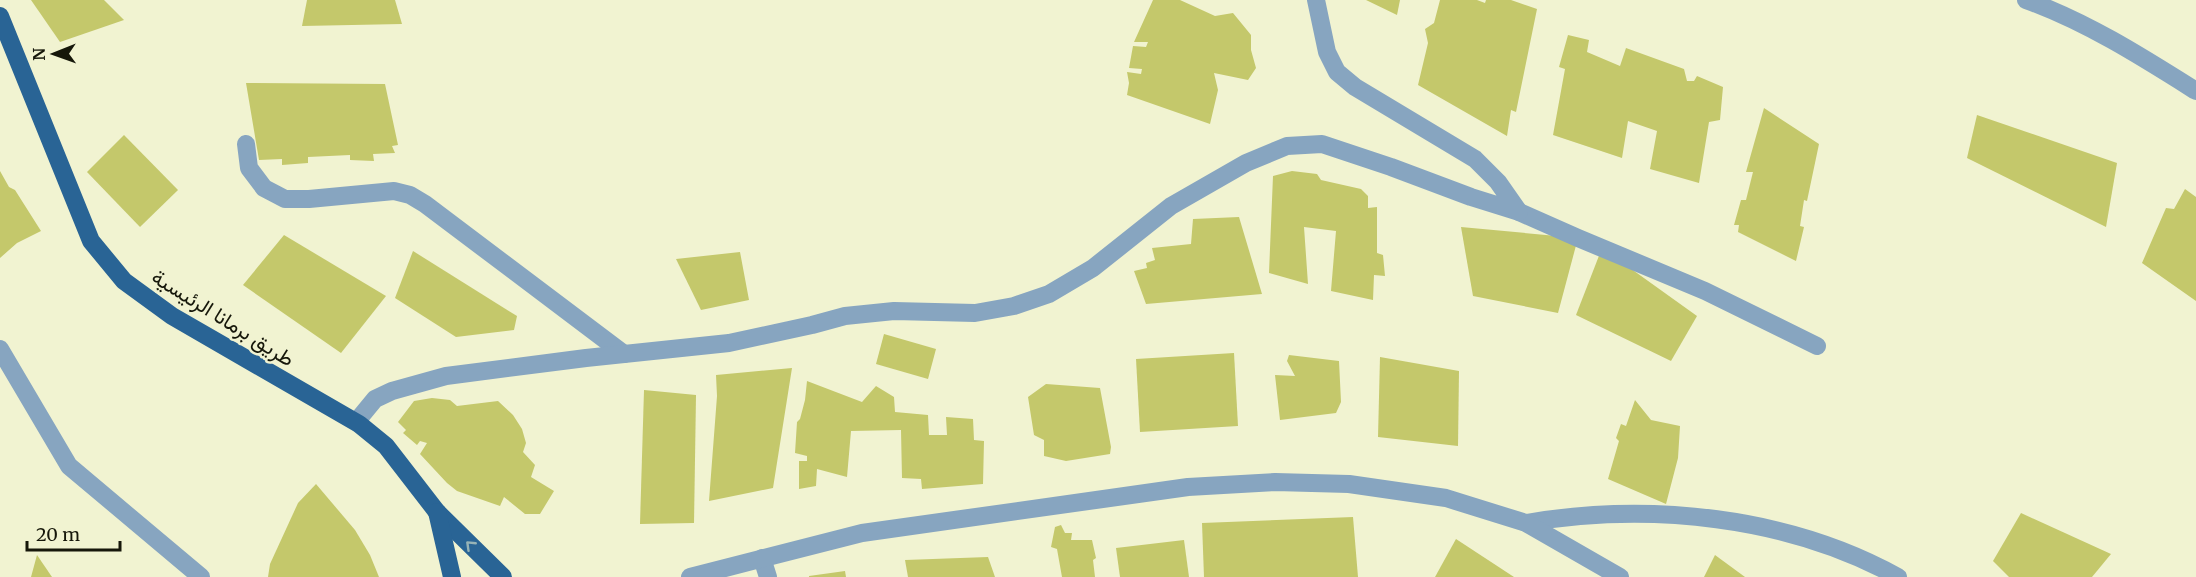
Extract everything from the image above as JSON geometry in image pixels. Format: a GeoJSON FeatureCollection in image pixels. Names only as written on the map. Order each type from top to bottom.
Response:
{"type":"FeatureCollection","features":[{"type":"Feature","properties":{"kind":"main road","name":"طريق برمانا الرئيسية"},"geometry":{"type":"LineString","coordinates":[[0,16],[91,241],[124,281],[172,316],[359,424],[386,446],[437,512],[503,577]]}},
{"type":"Feature","properties":{"kind":"main road","name":"طريق برمانا الرئيسية"},"geometry":{"type":"LineString","coordinates":[[437,512],[452,577]]}},
{"type":"Feature","properties":{"kind":"street"},"geometry":{"type":"LineString","coordinates":[[1316,0],[1327,52],[1337,72],[1355,87],[1475,159],[1498,182],[1519,212]]}},
{"type":"Feature","properties":{"kind":"street"},"geometry":{"type":"LineString","coordinates":[[2026,0],[2050,9],[2117,42],[2196,91]]}},
{"type":"Feature","properties":{"kind":"street"},"geometry":{"type":"LineString","coordinates":[[246,144],[249,168],[264,188],[285,199],[394,191],[410,195],[624,354]]}},
{"type":"Feature","properties":{"kind":"street"},"geometry":{"type":"LineString","coordinates":[[359,424],[364,411],[375,399],[393,391],[435,379],[624,354],[729,343],[845,316],[894,311],[975,313],[1014,306],[1058,289],[1093,268],[1171,206],[1246,163],[1287,146],[1322,144],[1392,167],[1471,198],[1519,212],[1705,291],[1817,346]]}},
{"type":"Feature","properties":{"kind":"street"},"geometry":{"type":"LineString","coordinates":[[0,349],[69,466],[201,577]]}},
{"type":"Feature","properties":{"kind":"street"},"geometry":{"type":"LineString","coordinates":[[690,577],[862,533],[1188,487],[1275,482],[1349,484],[1446,498],[1526,523],[1620,577]]}},
{"type":"Feature","properties":{"kind":"street"},"geometry":{"type":"LineString","coordinates":[[1526,523],[1557,518],[1646,514],[1709,519],[1767,528],[1821,543],[1873,563],[1898,577]]}},
{"type":"Feature","properties":{"kind":"street"},"geometry":{"type":"LineString","coordinates":[[762,558],[768,577]]}},
{"type":"Feature","properties":{"kind":"building"},"geometry":{"type":"Polygon","coordinates":[[[31,0],[104,0],[124,20],[60,42],[31,0]]]}},
{"type":"Feature","properties":{"kind":"building"},"geometry":{"type":"Polygon","coordinates":[[[307,0],[395,0],[402,24],[302,26],[307,0]]]}},
{"type":"Feature","properties":{"kind":"building"},"geometry":{"type":"Polygon","coordinates":[[[1153,0],[1180,0],[1215,16],[1233,13],[1251,35],[1251,50],[1256,68],[1248,80],[1214,73],[1218,90],[1210,124],[1127,95],[1129,83],[1127,72],[1141,74],[1142,69],[1129,68],[1133,46],[1146,47],[1148,42],[1134,42],[1153,0]]]}},
{"type":"Feature","properties":{"kind":"building"},"geometry":{"type":"Polygon","coordinates":[[[1366,0],[1400,0],[1397,15],[1366,0]]]}},
{"type":"Feature","properties":{"kind":"building"},"geometry":{"type":"Polygon","coordinates":[[[1440,0],[1477,0],[1485,3],[1486,0],[1511,0],[1537,9],[1516,112],[1511,110],[1507,136],[1418,85],[1428,43],[1425,29],[1434,23],[1440,0]]]}},
{"type":"Feature","properties":{"kind":"building"},"geometry":{"type":"Polygon","coordinates":[[[1568,35],[1589,40],[1587,52],[1620,66],[1626,48],[1684,69],[1687,81],[1694,81],[1697,76],[1723,87],[1720,120],[1709,122],[1699,183],[1650,169],[1657,131],[1628,121],[1622,158],[1553,135],[1565,69],[1559,67],[1568,35]]]}},
{"type":"Feature","properties":{"kind":"building"},"geometry":{"type":"Polygon","coordinates":[[[246,83],[385,84],[398,145],[392,146],[395,153],[373,154],[374,161],[350,160],[350,155],[308,157],[308,163],[282,165],[282,159],[259,160],[246,83]]]}},
{"type":"Feature","properties":{"kind":"building"},"geometry":{"type":"Polygon","coordinates":[[[1764,108],[1819,144],[1807,201],[1804,200],[1800,226],[1804,227],[1796,261],[1738,232],[1739,225],[1734,225],[1741,200],[1746,200],[1753,172],[1746,172],[1764,108]]]}},
{"type":"Feature","properties":{"kind":"building"},"geometry":{"type":"Polygon","coordinates":[[[1977,115],[2117,163],[2106,227],[1967,158],[1977,115]]]}},
{"type":"Feature","properties":{"kind":"building"},"geometry":{"type":"Polygon","coordinates":[[[124,135],[178,190],[140,227],[87,172],[124,135]]]}},
{"type":"Feature","properties":{"kind":"building"},"geometry":{"type":"Polygon","coordinates":[[[0,171],[41,231],[17,243],[0,258],[0,171]]]}},
{"type":"Feature","properties":{"kind":"building"},"geometry":{"type":"Polygon","coordinates":[[[1292,171],[1317,174],[1321,180],[1361,189],[1368,196],[1368,208],[1377,207],[1377,253],[1383,255],[1385,276],[1374,275],[1373,300],[1331,291],[1336,231],[1304,227],[1308,284],[1269,273],[1273,176],[1292,171]]]}},
{"type":"Feature","properties":{"kind":"building"},"geometry":{"type":"Polygon","coordinates":[[[2185,189],[2196,197],[2196,301],[2142,263],[2166,208],[2174,209],[2185,189]]]}},
{"type":"Feature","properties":{"kind":"building"},"geometry":{"type":"Polygon","coordinates":[[[1239,217],[1262,294],[1146,304],[1134,271],[1147,268],[1146,263],[1155,260],[1152,248],[1191,244],[1193,219],[1239,217]]]}},
{"type":"Feature","properties":{"kind":"building"},"geometry":{"type":"Polygon","coordinates":[[[1461,227],[1578,238],[1558,313],[1473,296],[1461,227]]]}},
{"type":"Feature","properties":{"kind":"building"},"geometry":{"type":"Polygon","coordinates":[[[284,235],[386,296],[341,353],[243,285],[284,235]]]}},
{"type":"Feature","properties":{"kind":"building"},"geometry":{"type":"Polygon","coordinates":[[[1602,248],[1697,316],[1671,361],[1576,315],[1602,248]]]}},
{"type":"Feature","properties":{"kind":"building"},"geometry":{"type":"Polygon","coordinates":[[[413,251],[517,316],[514,330],[456,337],[395,298],[413,251]]]}},
{"type":"Feature","properties":{"kind":"building"},"geometry":{"type":"Polygon","coordinates":[[[740,252],[749,300],[701,310],[676,259],[740,252]]]}},
{"type":"Feature","properties":{"kind":"building"},"geometry":{"type":"Polygon","coordinates":[[[884,334],[936,349],[928,379],[876,364],[884,334]]]}},
{"type":"Feature","properties":{"kind":"building"},"geometry":{"type":"Polygon","coordinates":[[[1234,353],[1238,426],[1140,432],[1136,359],[1234,353]]]}},
{"type":"Feature","properties":{"kind":"building"},"geometry":{"type":"Polygon","coordinates":[[[1289,355],[1339,361],[1341,402],[1336,413],[1280,420],[1275,375],[1295,376],[1287,361],[1289,355]]]}},
{"type":"Feature","properties":{"kind":"building"},"geometry":{"type":"Polygon","coordinates":[[[1380,357],[1459,371],[1458,446],[1378,437],[1380,357]]]}},
{"type":"Feature","properties":{"kind":"building"},"geometry":{"type":"Polygon","coordinates":[[[792,368],[773,488],[709,501],[717,396],[716,375],[792,368]]]}},
{"type":"Feature","properties":{"kind":"building"},"geometry":{"type":"Polygon","coordinates":[[[807,381],[862,402],[876,386],[894,397],[895,412],[928,415],[929,435],[947,435],[946,417],[973,419],[974,440],[984,441],[983,484],[922,489],[921,479],[902,478],[901,430],[851,431],[847,477],[817,469],[816,486],[799,489],[799,461],[807,461],[807,456],[795,453],[797,422],[805,400],[807,381]]]}},
{"type":"Feature","properties":{"kind":"building"},"geometry":{"type":"Polygon","coordinates":[[[1046,384],[1100,388],[1111,447],[1110,454],[1066,461],[1044,456],[1044,440],[1034,435],[1028,397],[1046,384]]]}},
{"type":"Feature","properties":{"kind":"building"},"geometry":{"type":"Polygon","coordinates":[[[644,390],[696,395],[694,523],[640,524],[644,390]]]}},
{"type":"Feature","properties":{"kind":"building"},"geometry":{"type":"Polygon","coordinates":[[[432,398],[450,400],[457,406],[498,401],[513,415],[522,429],[526,443],[523,452],[535,465],[531,477],[554,491],[540,514],[525,514],[504,497],[500,506],[457,491],[420,454],[427,443],[420,441],[417,445],[403,433],[406,430],[398,422],[414,401],[432,398]]]}},
{"type":"Feature","properties":{"kind":"building"},"geometry":{"type":"Polygon","coordinates":[[[1635,400],[1651,420],[1680,426],[1678,458],[1666,504],[1608,479],[1619,441],[1616,438],[1621,424],[1626,426],[1635,400]]]}},
{"type":"Feature","properties":{"kind":"building"},"geometry":{"type":"Polygon","coordinates":[[[316,484],[355,530],[370,555],[379,577],[268,577],[270,564],[298,503],[316,484]]]}},
{"type":"Feature","properties":{"kind":"building"},"geometry":{"type":"Polygon","coordinates":[[[2021,513],[2111,554],[2092,577],[2009,577],[1993,561],[2021,513]]]}},
{"type":"Feature","properties":{"kind":"building"},"geometry":{"type":"Polygon","coordinates":[[[1353,517],[1358,577],[1204,577],[1202,523],[1353,517]]]}},
{"type":"Feature","properties":{"kind":"building"},"geometry":{"type":"Polygon","coordinates":[[[1061,525],[1065,533],[1072,533],[1071,540],[1092,540],[1096,558],[1093,560],[1095,577],[1062,577],[1057,549],[1051,547],[1055,527],[1061,525]]]}},
{"type":"Feature","properties":{"kind":"building"},"geometry":{"type":"Polygon","coordinates":[[[1456,539],[1514,577],[1435,577],[1456,539]]]}},
{"type":"Feature","properties":{"kind":"building"},"geometry":{"type":"Polygon","coordinates":[[[1184,540],[1189,577],[1120,577],[1116,548],[1184,540]]]}},
{"type":"Feature","properties":{"kind":"building"},"geometry":{"type":"Polygon","coordinates":[[[37,555],[52,577],[31,577],[37,555]]]}},
{"type":"Feature","properties":{"kind":"building"},"geometry":{"type":"Polygon","coordinates":[[[1715,555],[1745,577],[1704,577],[1715,555]]]}},
{"type":"Feature","properties":{"kind":"building"},"geometry":{"type":"Polygon","coordinates":[[[988,557],[995,577],[908,577],[905,560],[988,557]]]}},
{"type":"Feature","properties":{"kind":"building"},"geometry":{"type":"Polygon","coordinates":[[[845,571],[846,577],[809,577],[809,576],[845,571]]]}}]}
